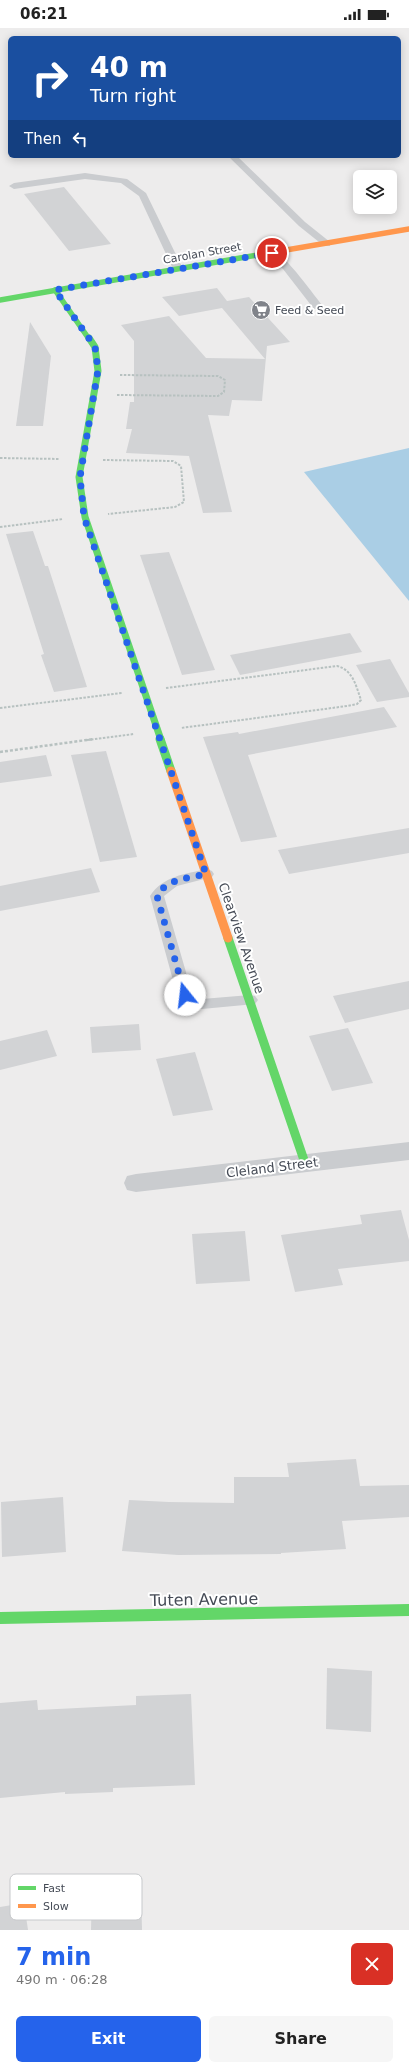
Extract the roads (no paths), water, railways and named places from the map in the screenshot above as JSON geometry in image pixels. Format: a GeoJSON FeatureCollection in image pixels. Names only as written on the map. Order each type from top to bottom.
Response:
{"type":"FeatureCollection","features":[{"type":"Feature","properties":{"kind":"street","name":"Carolan Street"},"geometry":{"type":"LineString","coordinates":[[0,300],[409,229]]}},
{"type":"Feature","properties":{"kind":"street","name":"Clearview Avenue"},"geometry":{"type":"LineString","coordinates":[[55,290],[95,347],[97,375],[80,477],[84,517],[305,1164]]}},
{"type":"Feature","properties":{"kind":"street","name":"Cleland Street"},"geometry":{"type":"LineString","coordinates":[[136,1183],[409,1151]]}},
{"type":"Feature","properties":{"kind":"street","name":"Tuten Avenue"},"geometry":{"type":"LineString","coordinates":[[0,1618],[409,1610]]}},
{"type":"Feature","properties":{"kind":"lane"},"geometry":{"type":"LineString","coordinates":[[234,158],[302,224],[327,244]]}},
{"type":"Feature","properties":{"kind":"lane"},"geometry":{"type":"LineString","coordinates":[[14,186],[85,176],[124,181],[143,195],[178,269]]}},
{"type":"Feature","properties":{"kind":"lane"},"geometry":{"type":"LineString","coordinates":[[272,253],[286,266],[318,307]]}},
{"type":"Feature","properties":{"kind":"lane"},"geometry":{"type":"LineString","coordinates":[[206,874],[173,882],[161,889],[157,896],[185,995],[194,1003],[202,1004],[250,1000]]}},
{"type":"Feature","properties":{"kind":"water"},"geometry":{"type":"Polygon","coordinates":[[[409,448],[409,601],[304,472],[409,448]]]}},
{"type":"Feature","properties":{"kind":"place","name":"Feed & Seed"},"geometry":{"type":"Point","coordinates":[261,310]}}]}
